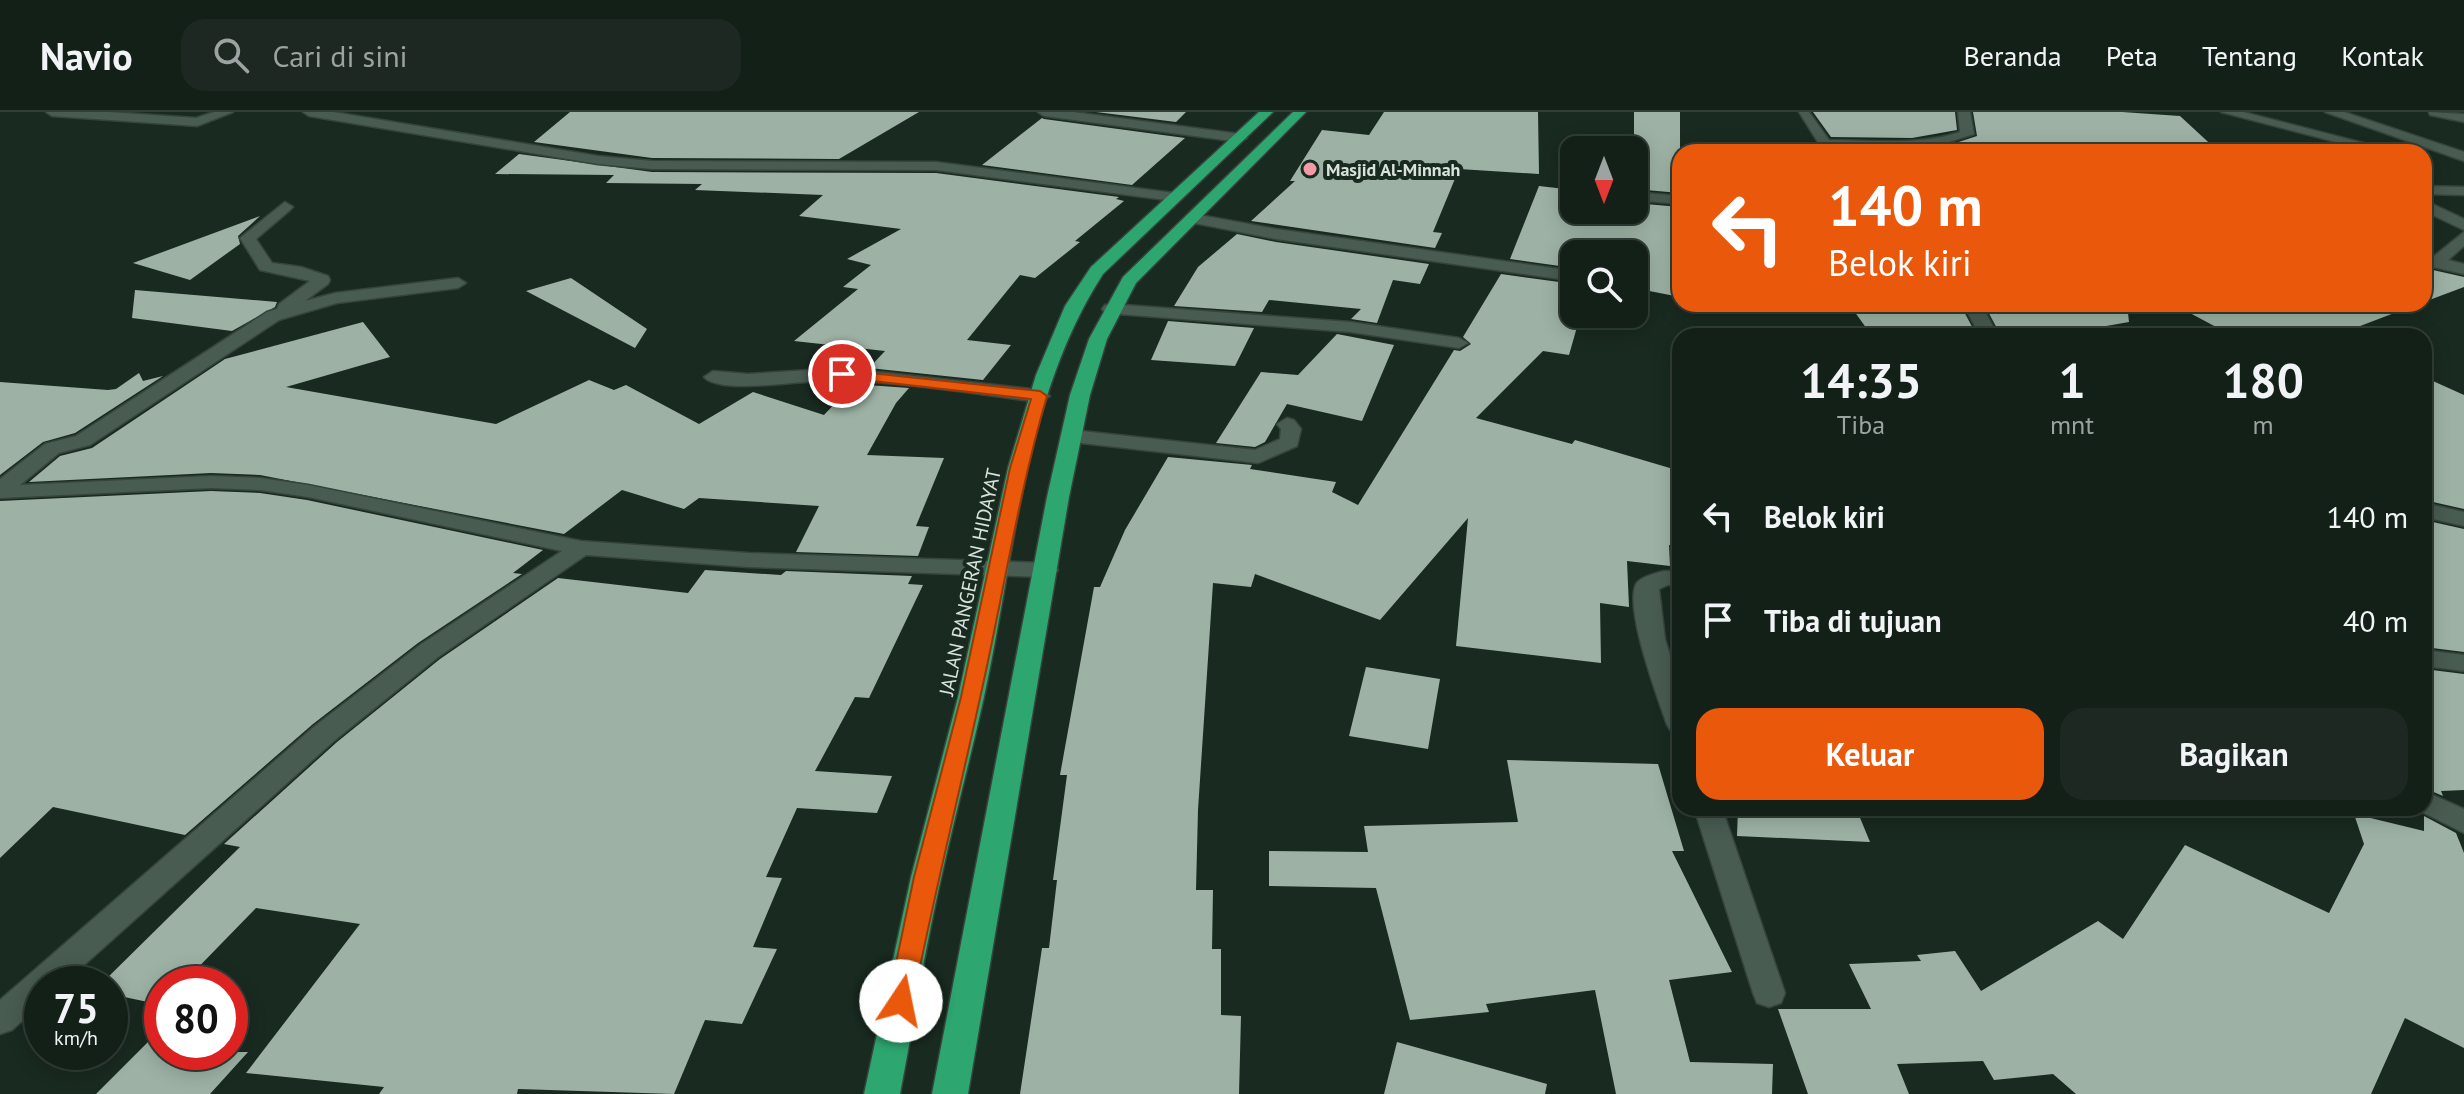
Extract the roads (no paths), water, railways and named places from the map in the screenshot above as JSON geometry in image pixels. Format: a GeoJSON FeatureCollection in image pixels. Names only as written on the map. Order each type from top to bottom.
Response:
{"type":"FeatureCollection","features":[{"type":"Feature","properties":{"kind":"highway","name":"JALAN PANGERAN HIDAYAT"},"geometry":{"type":"LineString","coordinates":[[882,1094],[926,877],[971,697],[1018,468],[1040,396],[1074,306],[1097,271],[1267,112]]}},
{"type":"Feature","properties":{"kind":"highway"},"geometry":{"type":"LineString","coordinates":[[950,1094],[1080,395],[1111,309],[1129,281],[1300,112]]}},
{"type":"Feature","properties":{"kind":"highway"},"geometry":{"type":"LineString","coordinates":[[1240,138],[1270,142]]}},
{"type":"Feature","properties":{"kind":"street"},"geometry":{"type":"LineString","coordinates":[[52,112],[197,122],[227,112]]}},
{"type":"Feature","properties":{"kind":"street"},"geometry":{"type":"LineString","coordinates":[[309,112],[598,160],[652,165],[936,166],[1174,197]]}},
{"type":"Feature","properties":{"kind":"street"},"geometry":{"type":"LineString","coordinates":[[1044,112],[1240,138]]}},
{"type":"Feature","properties":{"kind":"street"},"geometry":{"type":"LineString","coordinates":[[1894,144],[1957,138],[1967,134],[1964,112]]}},
{"type":"Feature","properties":{"kind":"street"},"geometry":{"type":"LineString","coordinates":[[2227,112],[2358,144]]}},
{"type":"Feature","properties":{"kind":"street"},"geometry":{"type":"LineString","coordinates":[[2331,112],[2429,144]]}},
{"type":"Feature","properties":{"kind":"street"},"geometry":{"type":"LineString","coordinates":[[2435,112],[2464,118]]}},
{"type":"Feature","properties":{"kind":"street"},"geometry":{"type":"LineString","coordinates":[[1804,114],[1824,144]]}},
{"type":"Feature","properties":{"kind":"street"},"geometry":{"type":"LineString","coordinates":[[2432,145],[2460,154]]}},
{"type":"Feature","properties":{"kind":"street"},"geometry":{"type":"LineString","coordinates":[[2432,162],[2464,170]]}},
{"type":"Feature","properties":{"kind":"street"},"geometry":{"type":"LineString","coordinates":[[2432,190],[2464,191]]}},
{"type":"Feature","properties":{"kind":"street"},"geometry":{"type":"LineString","coordinates":[[1648,197],[1672,199]]}},
{"type":"Feature","properties":{"kind":"street"},"geometry":{"type":"LineString","coordinates":[[0,491],[52,448],[83,441],[273,316],[322,280],[301,272],[266,267],[248,238],[285,207]]}},
{"type":"Feature","properties":{"kind":"street"},"geometry":{"type":"LineString","coordinates":[[2432,209],[2464,225]]}},
{"type":"Feature","properties":{"kind":"street"},"geometry":{"type":"LineString","coordinates":[[1194,219],[1276,234],[1560,274]]}},
{"type":"Feature","properties":{"kind":"street"},"geometry":{"type":"LineString","coordinates":[[2432,260],[2464,237]]}},
{"type":"Feature","properties":{"kind":"street"},"geometry":{"type":"LineString","coordinates":[[2432,261],[2464,269]]}},
{"type":"Feature","properties":{"kind":"street"},"geometry":{"type":"LineString","coordinates":[[273,316],[335,298],[458,283]]}},
{"type":"Feature","properties":{"kind":"street"},"geometry":{"type":"LineString","coordinates":[[1111,309],[1350,327],[1459,343]]}},
{"type":"Feature","properties":{"kind":"street"},"geometry":{"type":"LineString","coordinates":[[713,377],[748,380],[842,374],[1040,396]]}},
{"type":"Feature","properties":{"kind":"street"},"geometry":{"type":"LineString","coordinates":[[1072,436],[1258,457],[1290,442],[1291,429],[1287,424]]}},
{"type":"Feature","properties":{"kind":"street"},"geometry":{"type":"LineString","coordinates":[[0,491],[211,482],[260,484],[323,494],[581,548],[748,560],[1046,570]]}},
{"type":"Feature","properties":{"kind":"street"},"geometry":{"type":"LineString","coordinates":[[2432,513],[2464,519]]}},
{"type":"Feature","properties":{"kind":"street"},"geometry":{"type":"LineString","coordinates":[[0,1020],[325,733],[429,651],[581,548]]}},
{"type":"Feature","properties":{"kind":"street"},"geometry":{"type":"LineString","coordinates":[[1672,578],[1664,578],[1647,586],[1645,607],[1649,630],[1672,700]]}},
{"type":"Feature","properties":{"kind":"street"},"geometry":{"type":"LineString","coordinates":[[2432,659],[2464,663]]}},
{"type":"Feature","properties":{"kind":"street"},"geometry":{"type":"LineString","coordinates":[[2432,805],[2464,822]]}},
{"type":"Feature","properties":{"kind":"street"},"geometry":{"type":"LineString","coordinates":[[1711,816],[1769,993]]}},
{"type":"Feature","properties":{"kind":"place","name":"Masjid Al-Minnah"},"geometry":{"type":"Point","coordinates":[1310,169]}}]}
